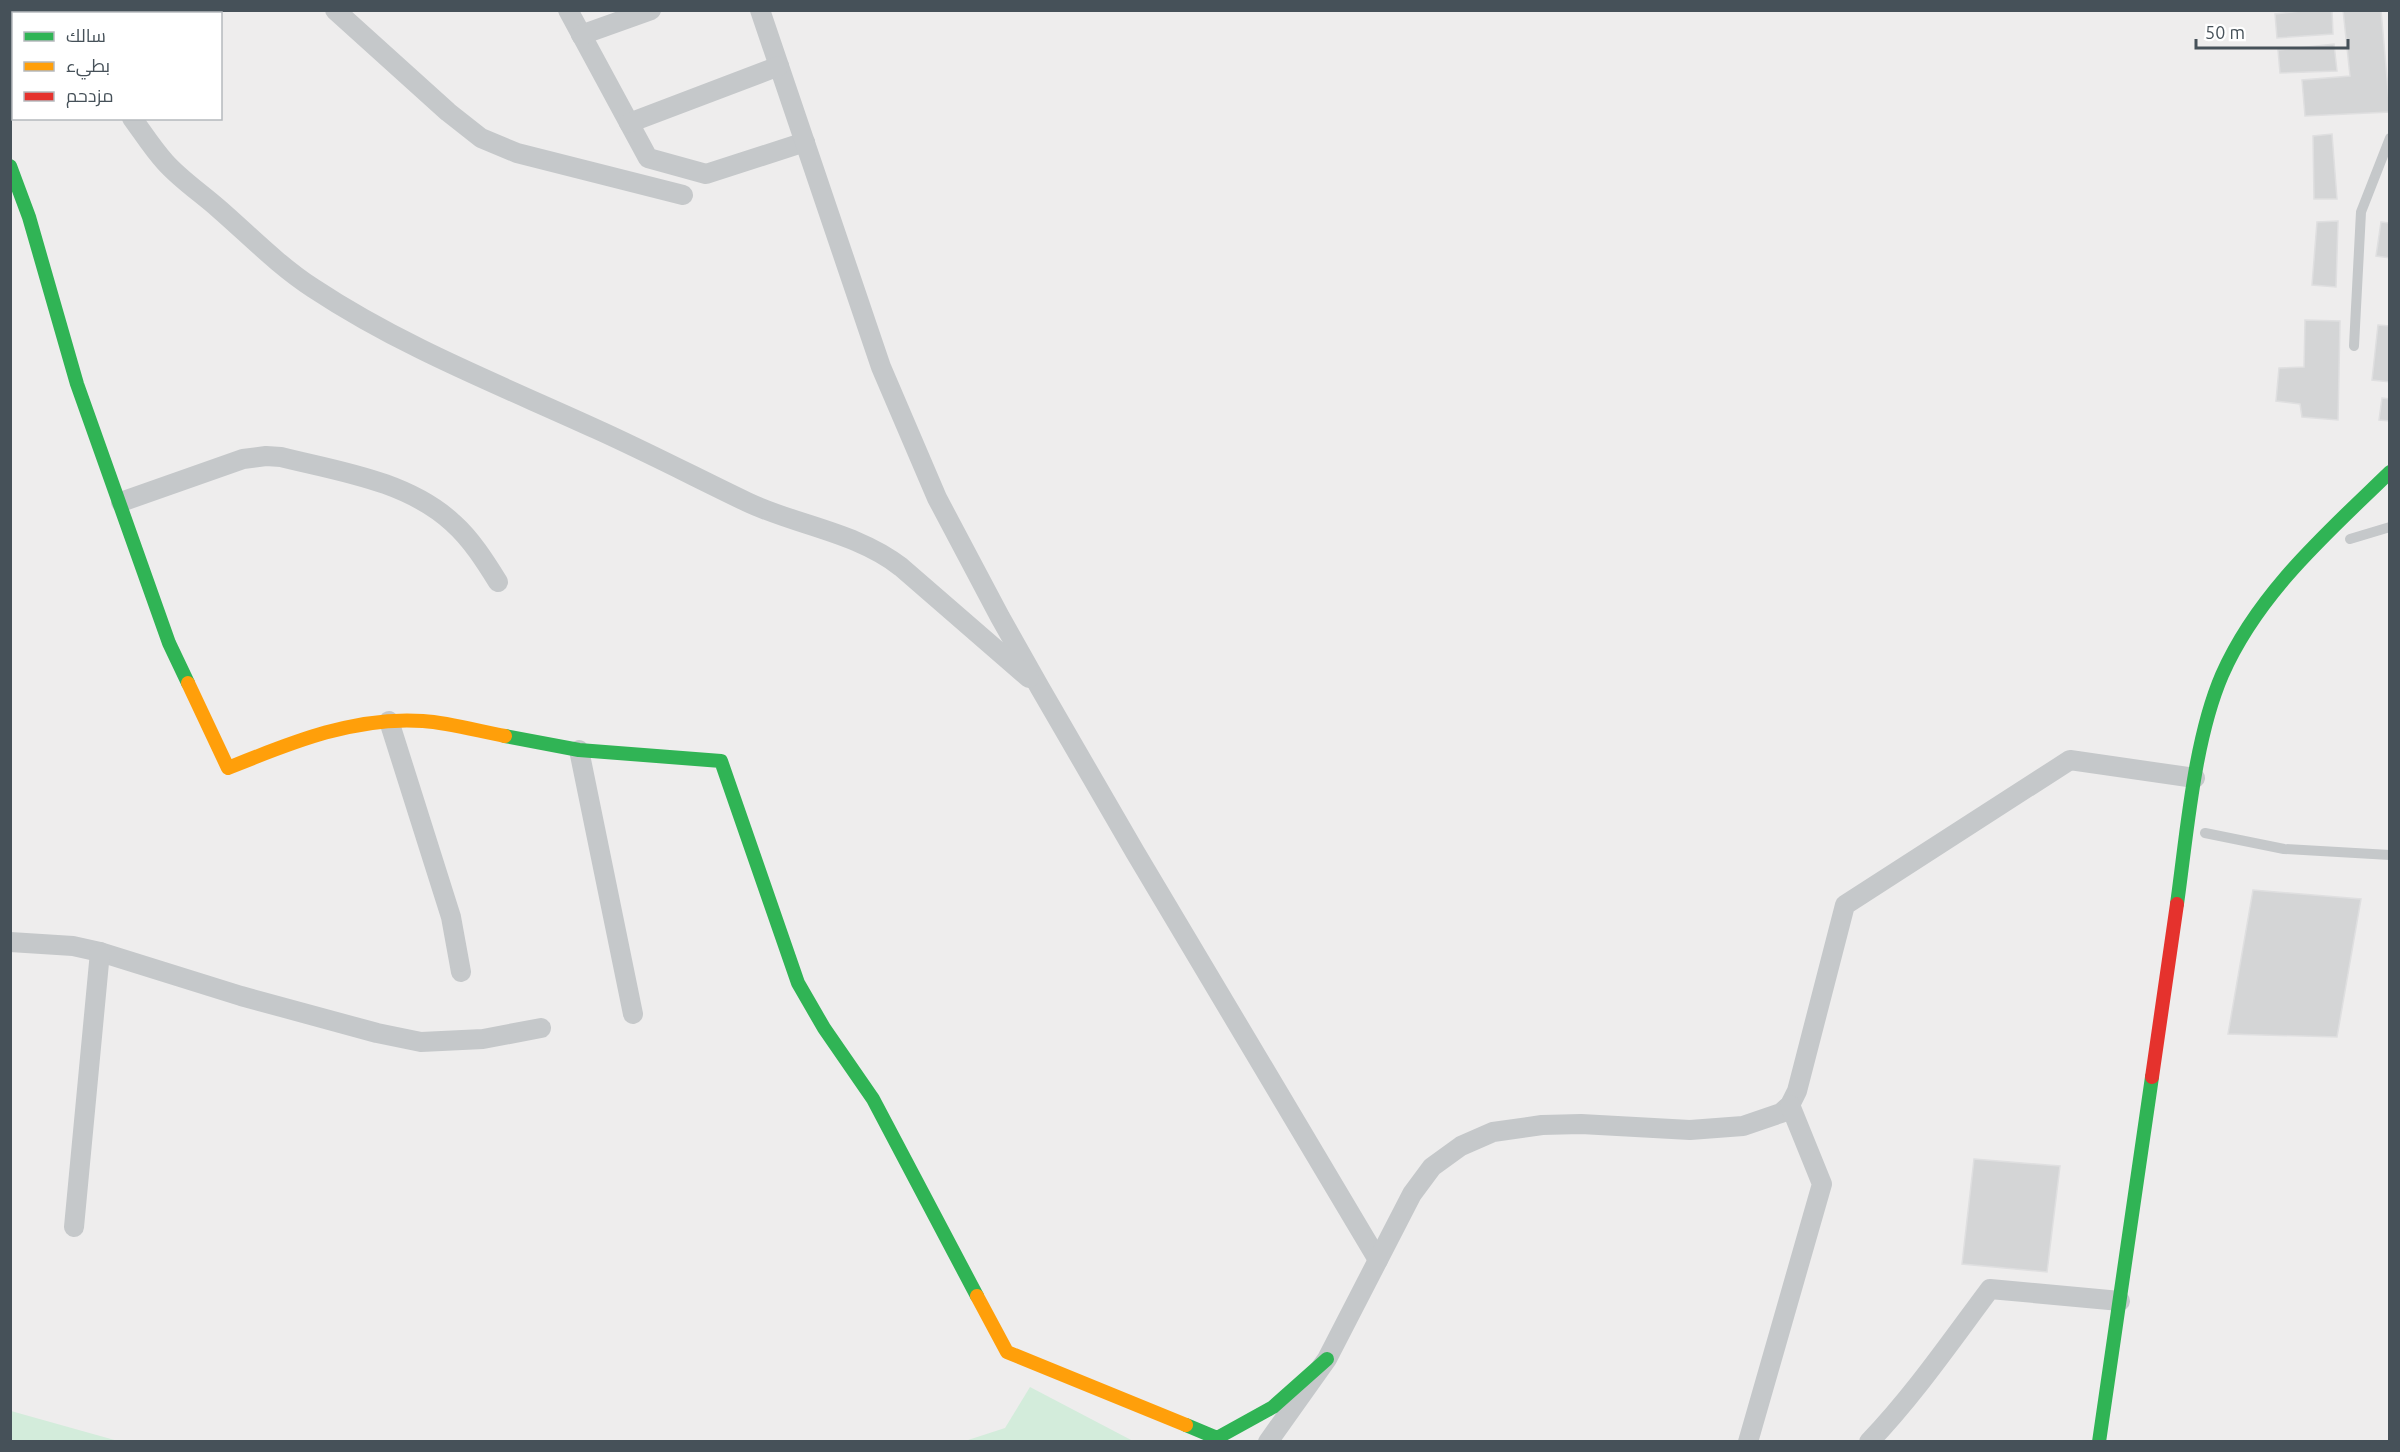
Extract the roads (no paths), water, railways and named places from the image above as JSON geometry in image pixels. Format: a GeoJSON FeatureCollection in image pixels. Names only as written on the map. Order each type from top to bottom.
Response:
{"type":"FeatureCollection","features":[{"type":"Feature","properties":{"kind":"street"},"geometry":{"type":"LineString","coordinates":[[335,10],[448,112],[489,142],[517,153],[683,195]]}},
{"type":"Feature","properties":{"kind":"street"},"geometry":{"type":"LineString","coordinates":[[568,10],[648,158],[706,174],[805,142]]}},
{"type":"Feature","properties":{"kind":"street"},"geometry":{"type":"LineString","coordinates":[[581,35],[651,10]]}},
{"type":"Feature","properties":{"kind":"street"},"geometry":{"type":"LineString","coordinates":[[760,10],[881,367],[937,498],[1040,688],[1378,1260]]}},
{"type":"Feature","properties":{"kind":"street"},"geometry":{"type":"LineString","coordinates":[[629,123],[779,66]]}},
{"type":"Feature","properties":{"kind":"street"},"geometry":{"type":"LineString","coordinates":[[133,120],[165,163],[185,182],[313,288],[361,317],[456,367],[599,430],[768,512],[844,536],[881,553],[901,567],[1040,688]]}},
{"type":"Feature","properties":{"kind":"street"},"geometry":{"type":"LineString","coordinates":[[10,166],[29,217],[77,384],[169,644],[228,768],[308,739],[348,728],[389,721],[426,721],[579,750],[721,761],[798,983],[824,1028],[873,1099],[1007,1352],[1217,1438],[1273,1407],[1327,1359]]}},
{"type":"Feature","properties":{"kind":"street"},"geometry":{"type":"LineString","coordinates":[[120,502],[243,459],[281,457],[378,483],[423,502],[445,516],[464,534],[498,582]]}},
{"type":"Feature","properties":{"kind":"street"},"geometry":{"type":"LineString","coordinates":[[2098,1442],[2195,778],[2211,710],[2222,675],[2240,641],[2283,578],[2390,472]]}},
{"type":"Feature","properties":{"kind":"street"},"geometry":{"type":"LineString","coordinates":[[2346,543],[2373,517]]}},
{"type":"Feature","properties":{"kind":"street"},"geometry":{"type":"LineString","coordinates":[[389,721],[451,917],[461,972]]}},
{"type":"Feature","properties":{"kind":"street"},"geometry":{"type":"LineString","coordinates":[[579,750],[633,1014]]}},
{"type":"Feature","properties":{"kind":"street"},"geometry":{"type":"LineString","coordinates":[[1269,1442],[1327,1359],[1412,1194],[1432,1167],[1461,1146],[1485,1135],[1511,1128],[1542,1125],[1581,1124],[1690,1130],[1743,1126],[1775,1117],[1790,1105],[1801,1077],[1845,904],[2070,760],[2195,778]]}},
{"type":"Feature","properties":{"kind":"street"},"geometry":{"type":"LineString","coordinates":[[10,942],[73,946],[100,952],[241,996],[377,1033],[421,1042],[483,1040],[541,1028]]}},
{"type":"Feature","properties":{"kind":"street"},"geometry":{"type":"LineString","coordinates":[[74,1227],[100,952]]}},
{"type":"Feature","properties":{"kind":"street"},"geometry":{"type":"LineString","coordinates":[[1748,1442],[1822,1184],[1790,1105]]}},
{"type":"Feature","properties":{"kind":"street"},"geometry":{"type":"LineString","coordinates":[[1869,1442],[1938,1359],[1990,1289],[2120,1301]]}},
{"type":"Feature","properties":{"kind":"lane"},"geometry":{"type":"LineString","coordinates":[[2354,346],[2361,213],[2390,138]]}},
{"type":"Feature","properties":{"kind":"lane"},"geometry":{"type":"LineString","coordinates":[[2346,543],[2390,527]]}},
{"type":"Feature","properties":{"kind":"lane"},"geometry":{"type":"LineString","coordinates":[[2205,834],[2284,849],[2390,855]]}}]}
